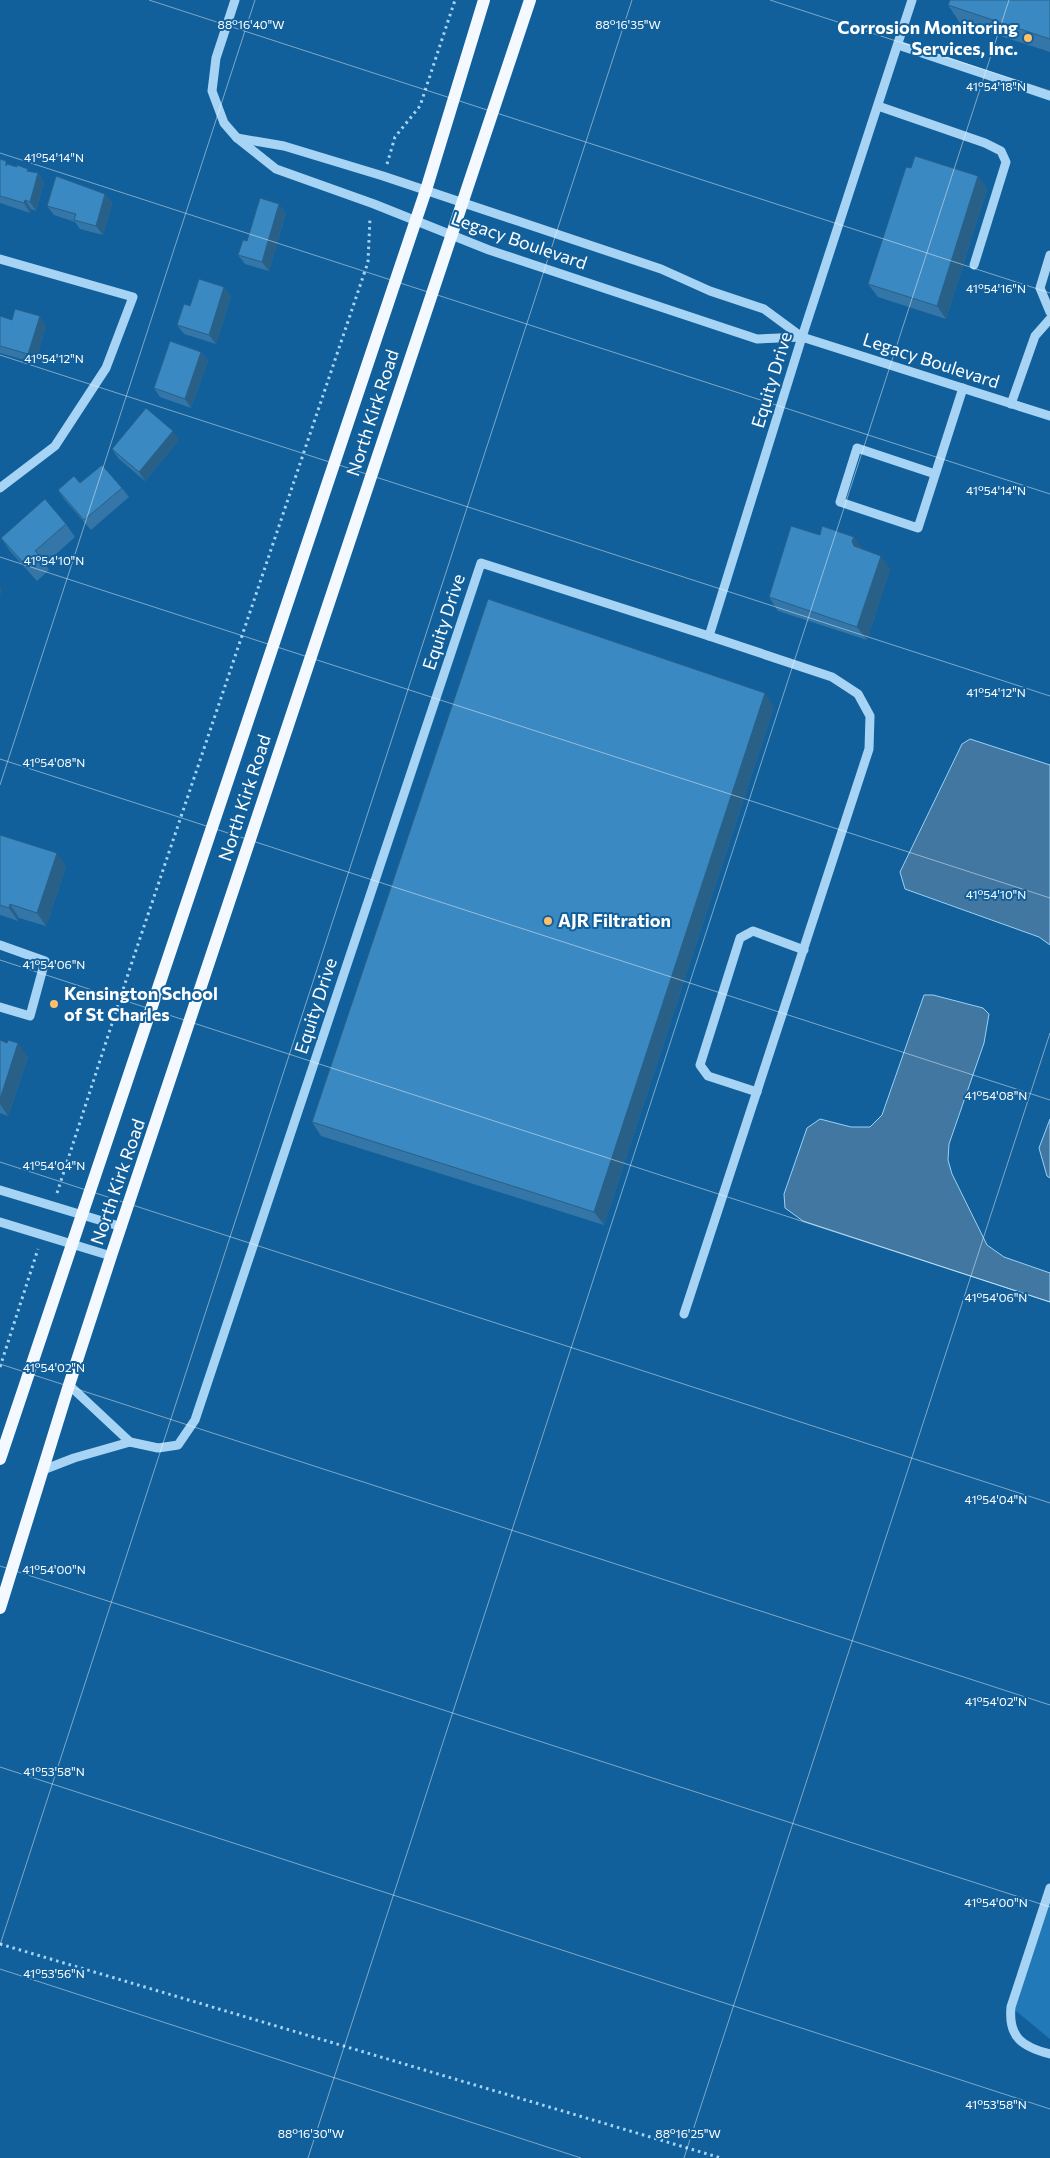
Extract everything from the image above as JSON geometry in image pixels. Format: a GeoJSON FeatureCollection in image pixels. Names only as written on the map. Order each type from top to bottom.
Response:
{"type":"FeatureCollection","features":[{"type":"Feature","properties":{"kind":"main road","name":"North Kirk Road"},"geometry":{"type":"LineString","coordinates":[[0,1460],[426,190],[484,0]]}},
{"type":"Feature","properties":{"kind":"main road","name":"North Kirk Road"},"geometry":{"type":"LineString","coordinates":[[0,1608],[68,1385],[461,202],[530,0]]}},
{"type":"Feature","properties":{"kind":"street","name":"Legacy Boulevard"},"geometry":{"type":"LineString","coordinates":[[235,0],[216,58],[212,91],[224,123],[237,138],[276,169],[374,204],[489,250],[757,339],[802,337]]}},
{"type":"Feature","properties":{"kind":"street","name":"Equity Drive"},"geometry":{"type":"LineString","coordinates":[[43,1470],[74,1458],[130,1442],[158,1448],[178,1445],[195,1420],[481,563],[709,636],[802,337],[912,0]]}},
{"type":"Feature","properties":{"kind":"street"},"geometry":{"type":"LineString","coordinates":[[898,45],[1050,96]]}},
{"type":"Feature","properties":{"kind":"street"},"geometry":{"type":"LineString","coordinates":[[878,106],[985,143],[1001,151],[1006,162],[974,265]]}},
{"type":"Feature","properties":{"kind":"street","name":"Legacy Boulevard"},"geometry":{"type":"LineString","coordinates":[[237,138],[284,146],[383,176],[661,269],[710,290],[764,309],[802,337],[1050,416]]}},
{"type":"Feature","properties":{"kind":"street"},"geometry":{"type":"LineString","coordinates":[[1050,255],[1040,288],[1050,312]]}},
{"type":"Feature","properties":{"kind":"street"},"geometry":{"type":"LineString","coordinates":[[0,259],[133,297],[106,368],[55,446],[0,488]]}},
{"type":"Feature","properties":{"kind":"street"},"geometry":{"type":"LineString","coordinates":[[1011,404],[1035,336],[1050,319]]}},
{"type":"Feature","properties":{"kind":"street"},"geometry":{"type":"LineString","coordinates":[[936,474],[857,448],[840,502],[918,528],[936,474],[963,388]]}},
{"type":"Feature","properties":{"kind":"street"},"geometry":{"type":"LineString","coordinates":[[684,1314],[870,749],[870,716],[858,694],[832,677],[709,636]]}},
{"type":"Feature","properties":{"kind":"street"},"geometry":{"type":"LineString","coordinates":[[757,1092],[708,1076],[700,1065],[740,938],[753,931],[804,950]]}},
{"type":"Feature","properties":{"kind":"street"},"geometry":{"type":"LineString","coordinates":[[0,945],[45,961],[30,1016],[0,1007]]}},
{"type":"Feature","properties":{"kind":"street"},"geometry":{"type":"LineString","coordinates":[[0,1190],[122,1227]]}},
{"type":"Feature","properties":{"kind":"street"},"geometry":{"type":"LineString","coordinates":[[0,1222],[111,1256]]}},
{"type":"Feature","properties":{"kind":"street"},"geometry":{"type":"LineString","coordinates":[[68,1385],[130,1442]]}},
{"type":"Feature","properties":{"kind":"street"},"geometry":{"type":"LineString","coordinates":[[1050,1888],[1011,2007],[1010,2021],[1015,2034],[1027,2047],[1050,2054]]}},
{"type":"Feature","properties":{"kind":"path"},"geometry":{"type":"LineString","coordinates":[[383,176],[395,137],[420,106],[455,0]]}},
{"type":"Feature","properties":{"kind":"path"},"geometry":{"type":"LineString","coordinates":[[53,1205],[129,972],[368,262],[369,223],[374,204]]}},
{"type":"Feature","properties":{"kind":"path"},"geometry":{"type":"LineString","coordinates":[[0,1367],[43,1234]]}},
{"type":"Feature","properties":{"kind":"path"},"geometry":{"type":"LineString","coordinates":[[0,1944],[721,2158]]}},
{"type":"Feature","properties":{"kind":"shaded area"},"geometry":{"type":"Polygon","coordinates":[[[970,739],[1050,765],[1050,945],[1039,937],[905,889],[900,872],[962,744],[970,739]]]}},
{"type":"Feature","properties":{"kind":"shaded area"},"geometry":{"type":"Polygon","coordinates":[[[924,995],[933,995],[983,1008],[989,1014],[984,1043],[949,1144],[948,1160],[952,1174],[987,1245],[1004,1257],[1050,1273],[1050,1302],[803,1221],[785,1208],[784,1194],[807,1128],[820,1119],[851,1127],[870,1127],[882,1115],[924,995]]]}},
{"type":"Feature","properties":{"kind":"shaded area"},"geometry":{"type":"Polygon","coordinates":[[[1050,1119],[1050,1178],[1047,1176],[1039,1148],[1050,1119]]]}},
{"type":"Feature","properties":{"kind":"shaded area"},"geometry":{"type":"Polygon","coordinates":[[[1050,1883],[1050,2039],[1011,2007],[1050,1883]]]}},
{"type":"Feature","properties":{"kind":"building","name":"Corrosion Monitoring Services, Inc."},"geometry":{"type":"Polygon","coordinates":[[[950,0],[1050,0],[1050,39],[948,5],[950,0]]]}},
{"type":"Feature","properties":{"kind":"building"},"geometry":{"type":"Polygon","coordinates":[[[915,156],[978,176],[937,306],[868,284],[906,167],[911,168],[915,156]]]}},
{"type":"Feature","properties":{"kind":"building"},"geometry":{"type":"Polygon","coordinates":[[[0,159],[6,161],[6,166],[7,164],[17,167],[17,165],[28,169],[27,171],[38,173],[30,202],[25,200],[24,203],[0,196],[0,159]]]}},
{"type":"Feature","properties":{"kind":"building"},"geometry":{"type":"Polygon","coordinates":[[[56,176],[105,194],[96,226],[74,220],[76,214],[47,206],[56,176]]]}},
{"type":"Feature","properties":{"kind":"building"},"geometry":{"type":"Polygon","coordinates":[[[260,198],[279,204],[262,262],[238,255],[243,240],[247,241],[260,198]]]}},
{"type":"Feature","properties":{"kind":"building"},"geometry":{"type":"Polygon","coordinates":[[[199,279],[224,287],[209,335],[177,325],[184,304],[190,306],[199,279]]]}},
{"type":"Feature","properties":{"kind":"building"},"geometry":{"type":"Polygon","coordinates":[[[15,309],[40,316],[28,354],[0,346],[0,316],[12,320],[15,309]]]}},
{"type":"Feature","properties":{"kind":"building"},"geometry":{"type":"Polygon","coordinates":[[[170,341],[201,352],[185,399],[154,388],[170,341]]]}},
{"type":"Feature","properties":{"kind":"building"},"geometry":{"type":"Polygon","coordinates":[[[146,408],[173,431],[139,472],[112,449],[146,408]]]}},
{"type":"Feature","properties":{"kind":"building"},"geometry":{"type":"Polygon","coordinates":[[[102,465],[122,488],[84,520],[58,490],[74,476],[80,483],[102,465]]]}},
{"type":"Feature","properties":{"kind":"building"},"geometry":{"type":"Polygon","coordinates":[[[45,499],[66,524],[35,551],[40,556],[27,567],[1,538],[45,499]]]}},
{"type":"Feature","properties":{"kind":"building"},"geometry":{"type":"Polygon","coordinates":[[[791,526],[820,535],[822,526],[854,537],[852,541],[854,546],[881,556],[857,627],[769,597],[791,526]]]}},
{"type":"Feature","properties":{"kind":"building","name":"AJR Filtration"},"geometry":{"type":"Polygon","coordinates":[[[488,599],[765,693],[594,1212],[312,1122],[488,599]]]}},
{"type":"Feature","properties":{"kind":"building"},"geometry":{"type":"Polygon","coordinates":[[[0,835],[57,853],[37,913],[10,904],[9,908],[0,905],[0,835]]]}},
{"type":"Feature","properties":{"kind":"building"},"geometry":{"type":"Polygon","coordinates":[[[0,1040],[7,1043],[8,1040],[18,1043],[0,1099],[0,1040]]]}},
{"type":"Feature","properties":{"kind":"place","name":"Corrosion Monitoring Services, Inc."},"geometry":{"type":"Point","coordinates":[1028,38]}},
{"type":"Feature","properties":{"kind":"place","name":"AJR Filtration"},"geometry":{"type":"Point","coordinates":[548,921]}},
{"type":"Feature","properties":{"kind":"place","name":"Kensington School of St Charles"},"geometry":{"type":"Point","coordinates":[54,1004]}}]}
